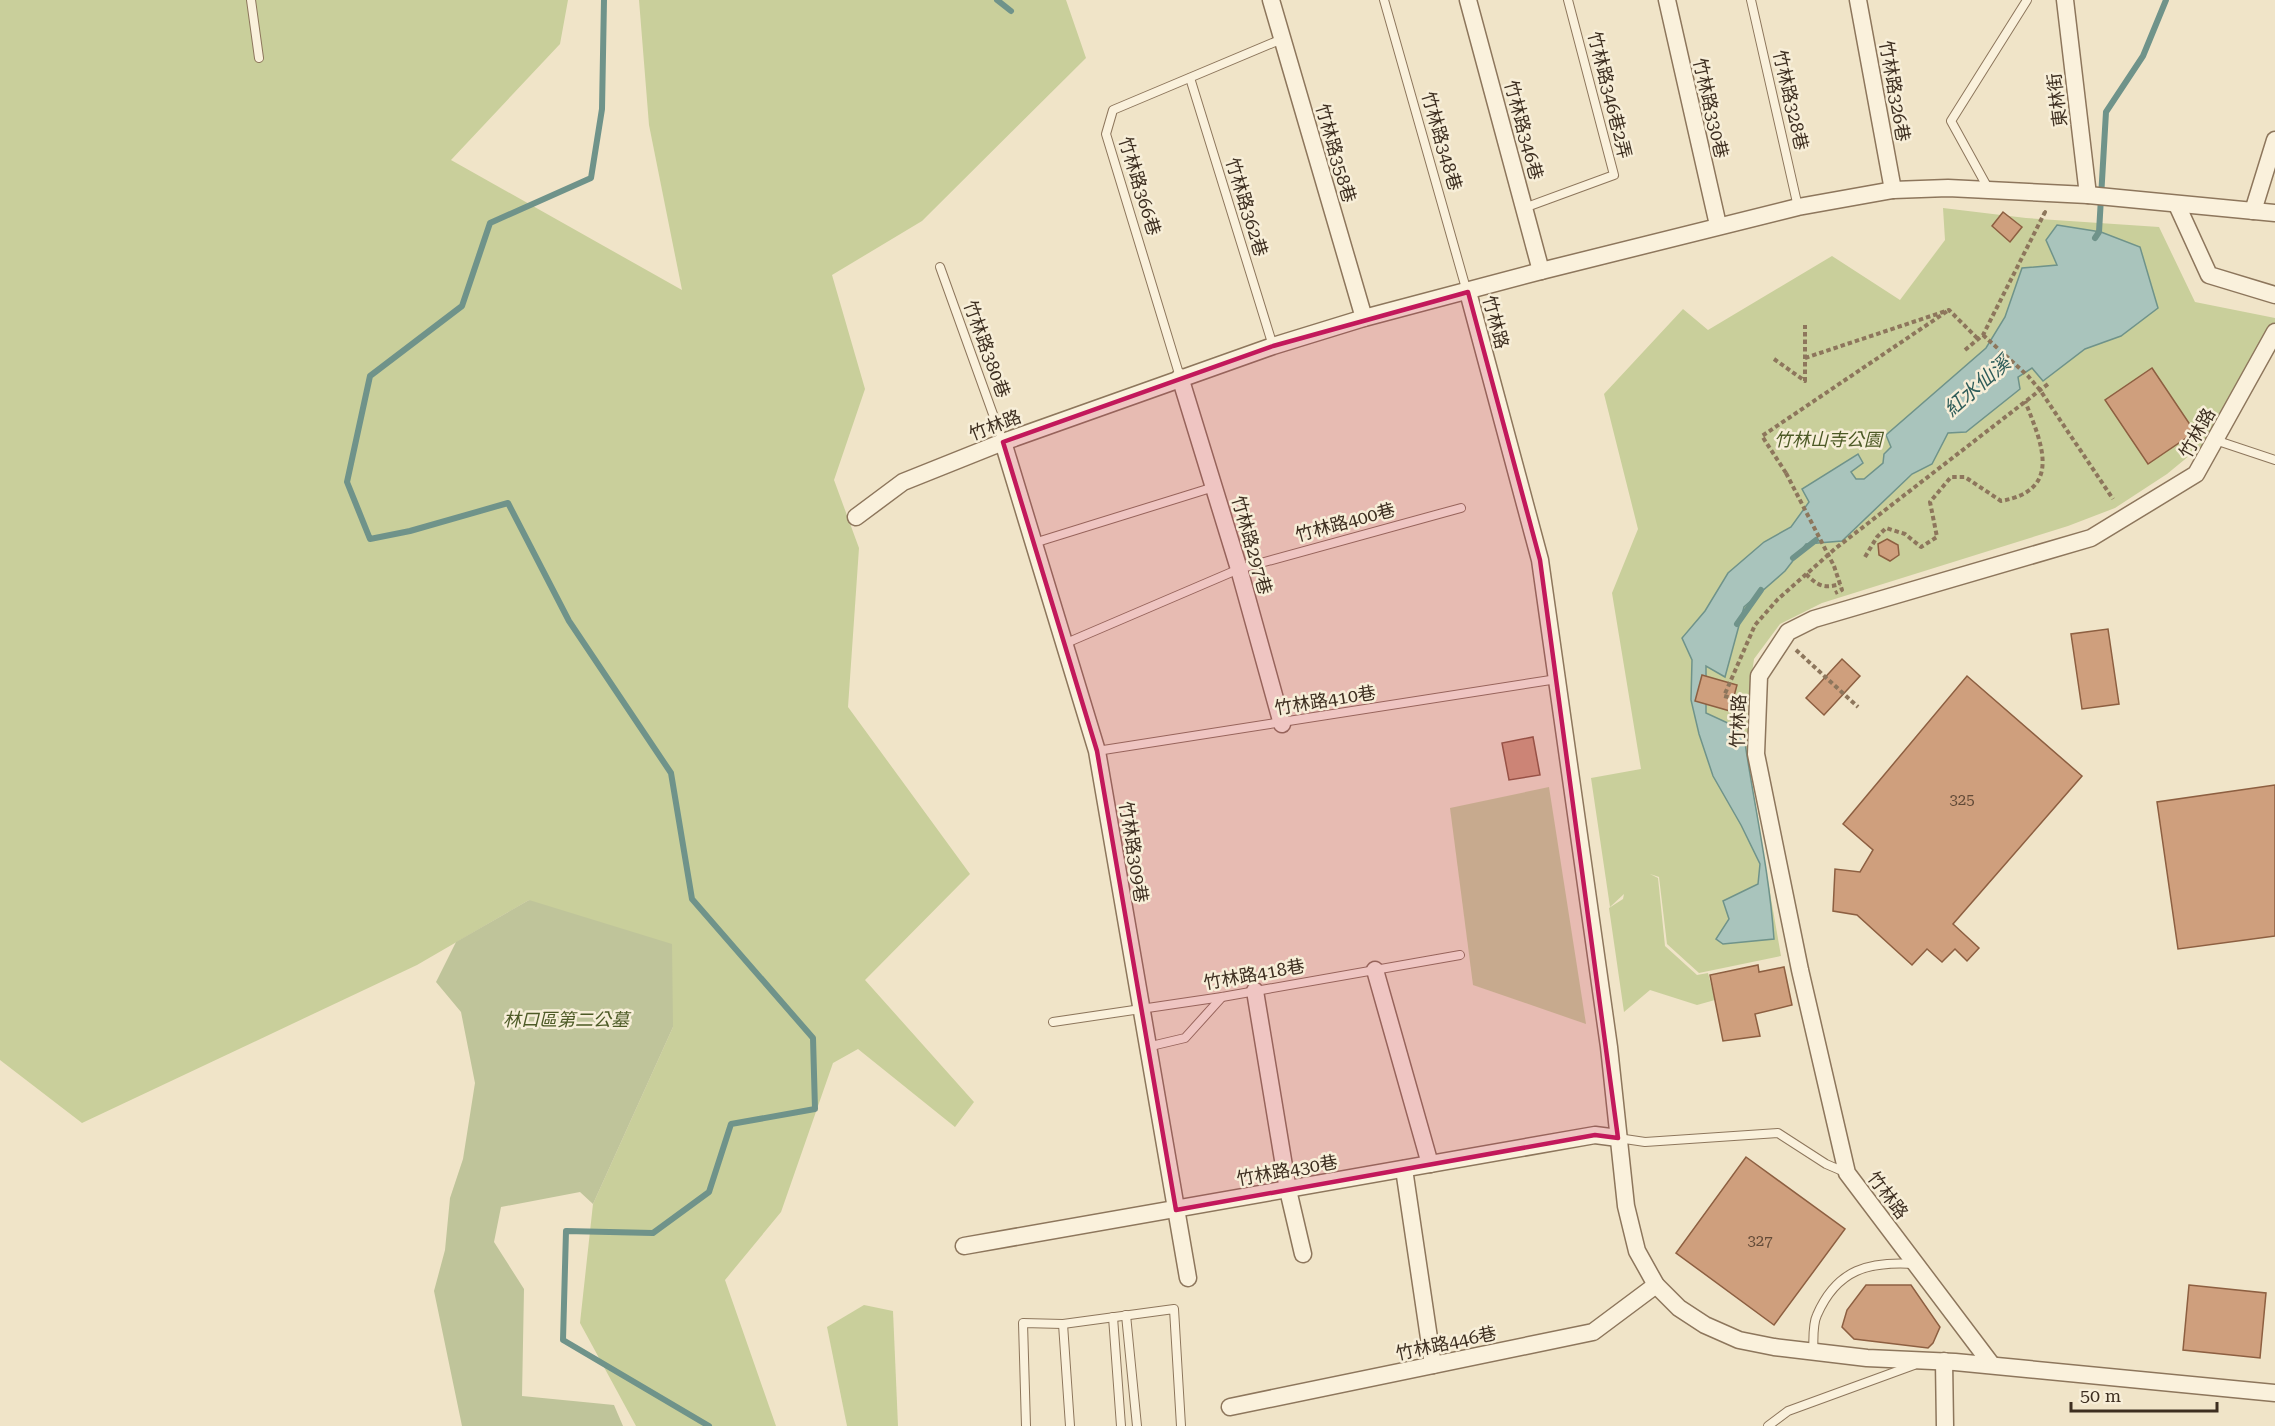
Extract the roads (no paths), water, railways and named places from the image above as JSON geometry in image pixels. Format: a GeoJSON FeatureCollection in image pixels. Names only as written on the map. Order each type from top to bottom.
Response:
{"type":"FeatureCollection","features":[{"type":"Feature","properties":{"kind":"street","name":"竹林路358巷"},"geometry":{"type":"LineString","coordinates":[[1271,0],[1364,318]]}},
{"type":"Feature","properties":{"kind":"street","name":"竹林路346巷"},"geometry":{"type":"LineString","coordinates":[[1468,0],[1541,271]]}},
{"type":"Feature","properties":{"kind":"street","name":"竹林路330巷"},"geometry":{"type":"LineString","coordinates":[[1667,0],[1718,225]]}},
{"type":"Feature","properties":{"kind":"street","name":"竹林路326巷"},"geometry":{"type":"LineString","coordinates":[[1858,0],[1893,190]]}},
{"type":"Feature","properties":{"kind":"street","name":"東林街"},"geometry":{"type":"LineString","coordinates":[[2065,0],[2088,195]]}},
{"type":"Feature","properties":{"kind":"street"},"geometry":{"type":"LineString","coordinates":[[2253,211],[2275,140]]}},
{"type":"Feature","properties":{"kind":"street","name":"竹林路"},"geometry":{"type":"LineString","coordinates":[[856,517],[903,482],[1003,442],[1180,377],[1273,346],[1364,318],[1541,271],[1718,225],[1798,207],[1893,190],[1989,190],[2088,195],[2275,213]]}},
{"type":"Feature","properties":{"kind":"street"},"geometry":{"type":"LineString","coordinates":[[2177,205],[2209,275],[2275,295]]}},
{"type":"Feature","properties":{"kind":"street","name":"竹林路"},"geometry":{"type":"LineString","coordinates":[[1467,292],[1540,560],[1609,1047],[1626,1206],[1637,1251],[1656,1285],[1679,1308],[1705,1325],[1739,1340],[1813,1352],[1992,1365],[2275,1393]]}},
{"type":"Feature","properties":{"kind":"street","name":"竹林路"},"geometry":{"type":"LineString","coordinates":[[1992,1365],[1847,1173],[1800,970],[1756,754],[1759,676],[1788,632],[1814,619],[2091,538],[2196,474],[2275,332]]}},
{"type":"Feature","properties":{"kind":"street","name":"竹林路297巷"},"geometry":{"type":"LineString","coordinates":[[1180,377],[1239,569],[1282,724]]}},
{"type":"Feature","properties":{"kind":"street","name":"竹林路309巷"},"geometry":{"type":"LineString","coordinates":[[1003,442],[1097,751],[1188,1278]]}},
{"type":"Feature","properties":{"kind":"street"},"geometry":{"type":"LineString","coordinates":[[1375,970],[1430,1164]]}},
{"type":"Feature","properties":{"kind":"street"},"geometry":{"type":"LineString","coordinates":[[1255,991],[1288,1190],[1303,1254]]}},
{"type":"Feature","properties":{"kind":"street","name":"竹林路430巷"},"geometry":{"type":"LineString","coordinates":[[964,1246],[1595,1135],[1618,1138]]}},
{"type":"Feature","properties":{"kind":"street"},"geometry":{"type":"LineString","coordinates":[[1404,1169],[1433,1365]]}},
{"type":"Feature","properties":{"kind":"street","name":"竹林路446巷"},"geometry":{"type":"LineString","coordinates":[[1230,1407],[1593,1332],[1656,1285]]}},
{"type":"Feature","properties":{"kind":"street"},"geometry":{"type":"LineString","coordinates":[[1944,1361],[1945,1426]]}},
{"type":"Feature","properties":{"kind":"lane"},"geometry":{"type":"LineString","coordinates":[[251,0],[259,58]]}},
{"type":"Feature","properties":{"kind":"lane","name":"竹林路348巷"},"geometry":{"type":"LineString","coordinates":[[1384,0],[1467,292]]}},
{"type":"Feature","properties":{"kind":"lane","name":"竹林路346巷2弄"},"geometry":{"type":"LineString","coordinates":[[1524,208],[1614,176],[1568,0]]}},
{"type":"Feature","properties":{"kind":"lane","name":"竹林路328巷"},"geometry":{"type":"LineString","coordinates":[[1751,0],[1798,207]]}},
{"type":"Feature","properties":{"kind":"lane"},"geometry":{"type":"LineString","coordinates":[[1989,190],[1951,121],[2027,0]]}},
{"type":"Feature","properties":{"kind":"lane","name":"竹林路366巷"},"geometry":{"type":"LineString","coordinates":[[1180,377],[1106,134],[1113,110],[1282,39]]}},
{"type":"Feature","properties":{"kind":"lane","name":"竹林路362巷"},"geometry":{"type":"LineString","coordinates":[[1190,78],[1273,346]]}},
{"type":"Feature","properties":{"kind":"lane","name":"竹林路380巷"},"geometry":{"type":"LineString","coordinates":[[940,267],[1003,442]]}},
{"type":"Feature","properties":{"kind":"lane"},"geometry":{"type":"LineString","coordinates":[[2215,440],[2275,460]]}},
{"type":"Feature","properties":{"kind":"lane"},"geometry":{"type":"LineString","coordinates":[[1034,543],[1214,487]]}},
{"type":"Feature","properties":{"kind":"lane","name":"竹林路400巷"},"geometry":{"type":"LineString","coordinates":[[1064,644],[1239,569],[1461,508]]}},
{"type":"Feature","properties":{"kind":"lane","name":"竹林路410巷"},"geometry":{"type":"LineString","coordinates":[[1097,751],[1282,724],[1557,679]]}},
{"type":"Feature","properties":{"kind":"lane","name":"竹林路418巷"},"geometry":{"type":"LineString","coordinates":[[1053,1022],[1222,997],[1460,955]]}},
{"type":"Feature","properties":{"kind":"lane"},"geometry":{"type":"LineString","coordinates":[[1147,1047],[1185,1038],[1222,997]]}},
{"type":"Feature","properties":{"kind":"lane"},"geometry":{"type":"LineString","coordinates":[[1618,1138],[1645,1142],[1778,1133],[1826,1164],[1847,1173]]}},
{"type":"Feature","properties":{"kind":"lane"},"geometry":{"type":"LineString","coordinates":[[1813,1352],[1816,1317],[1835,1286],[1858,1268],[1886,1262],[1915,1264]]}},
{"type":"Feature","properties":{"kind":"lane"},"geometry":{"type":"LineString","coordinates":[[1026,1426],[1023,1323],[1063,1324],[1174,1309],[1181,1426]]}},
{"type":"Feature","properties":{"kind":"lane"},"geometry":{"type":"LineString","coordinates":[[1126,1316],[1137,1426]]}},
{"type":"Feature","properties":{"kind":"lane"},"geometry":{"type":"LineString","coordinates":[[1113,1317],[1121,1426]]}},
{"type":"Feature","properties":{"kind":"lane"},"geometry":{"type":"LineString","coordinates":[[1063,1324],[1070,1426]]}},
{"type":"Feature","properties":{"kind":"lane"},"geometry":{"type":"LineString","coordinates":[[1768,1426],[1788,1411],[1925,1360]]}},
{"type":"Feature","properties":{"kind":"water"},"geometry":{"type":"Polygon","coordinates":[[[2057,225],[2101,232],[2140,247],[2158,308],[2121,336],[2085,349],[2043,381],[2032,368],[2018,377],[2020,389],[1966,432],[1948,433],[1932,464],[1912,474],[1842,541],[1806,544],[1785,571],[1744,607],[1725,677],[1706,666],[1706,713],[1743,730],[1765,860],[1774,939],[1723,944],[1716,939],[1729,919],[1723,901],[1758,884],[1760,864],[1713,776],[1691,700],[1692,660],[1682,638],[1705,611],[1728,573],[1764,542],[1791,527],[1809,502],[1802,489],[1858,454],[1863,463],[1851,472],[1856,479],[1864,479],[1883,463],[1884,454],[1891,447],[1886,435],[1986,348],[2005,317],[2022,268],[2057,265],[2046,240],[2057,225]]]}},
{"type":"Feature","properties":{"kind":"waterway"},"geometry":{"type":"LineString","coordinates":[[604,0],[602,109],[591,178],[490,223],[462,306],[370,376],[347,482],[370,539],[410,531],[508,503],[569,621],[671,773],[692,899],[813,1038],[815,1109],[731,1124],[709,1192],[653,1233],[566,1231],[563,1340],[709,1426]]}},
{"type":"Feature","properties":{"kind":"waterway"},"geometry":{"type":"LineString","coordinates":[[997,0],[1011,11]]}},
{"type":"Feature","properties":{"kind":"waterway","name":"紅水仙溪"},"geometry":{"type":"LineString","coordinates":[[2095,238],[2099,232],[2106,112],[2143,56],[2166,0]]}},
{"type":"Feature","properties":{"kind":"waterway","name":"紅水仙溪"},"geometry":{"type":"LineString","coordinates":[[1793,558],[1816,540]]}},
{"type":"Feature","properties":{"kind":"waterway","name":"紅水仙溪"},"geometry":{"type":"LineString","coordinates":[[1737,624],[1761,590]]}},
{"type":"Feature","properties":{"kind":"park label","name":"竹林山寺公園"},"geometry":{"type":"Point","coordinates":[1828,439]}},
{"type":"Feature","properties":{"kind":"park label","name":"林口區第二公墓"},"geometry":{"type":"Point","coordinates":[566,1019]}}]}
